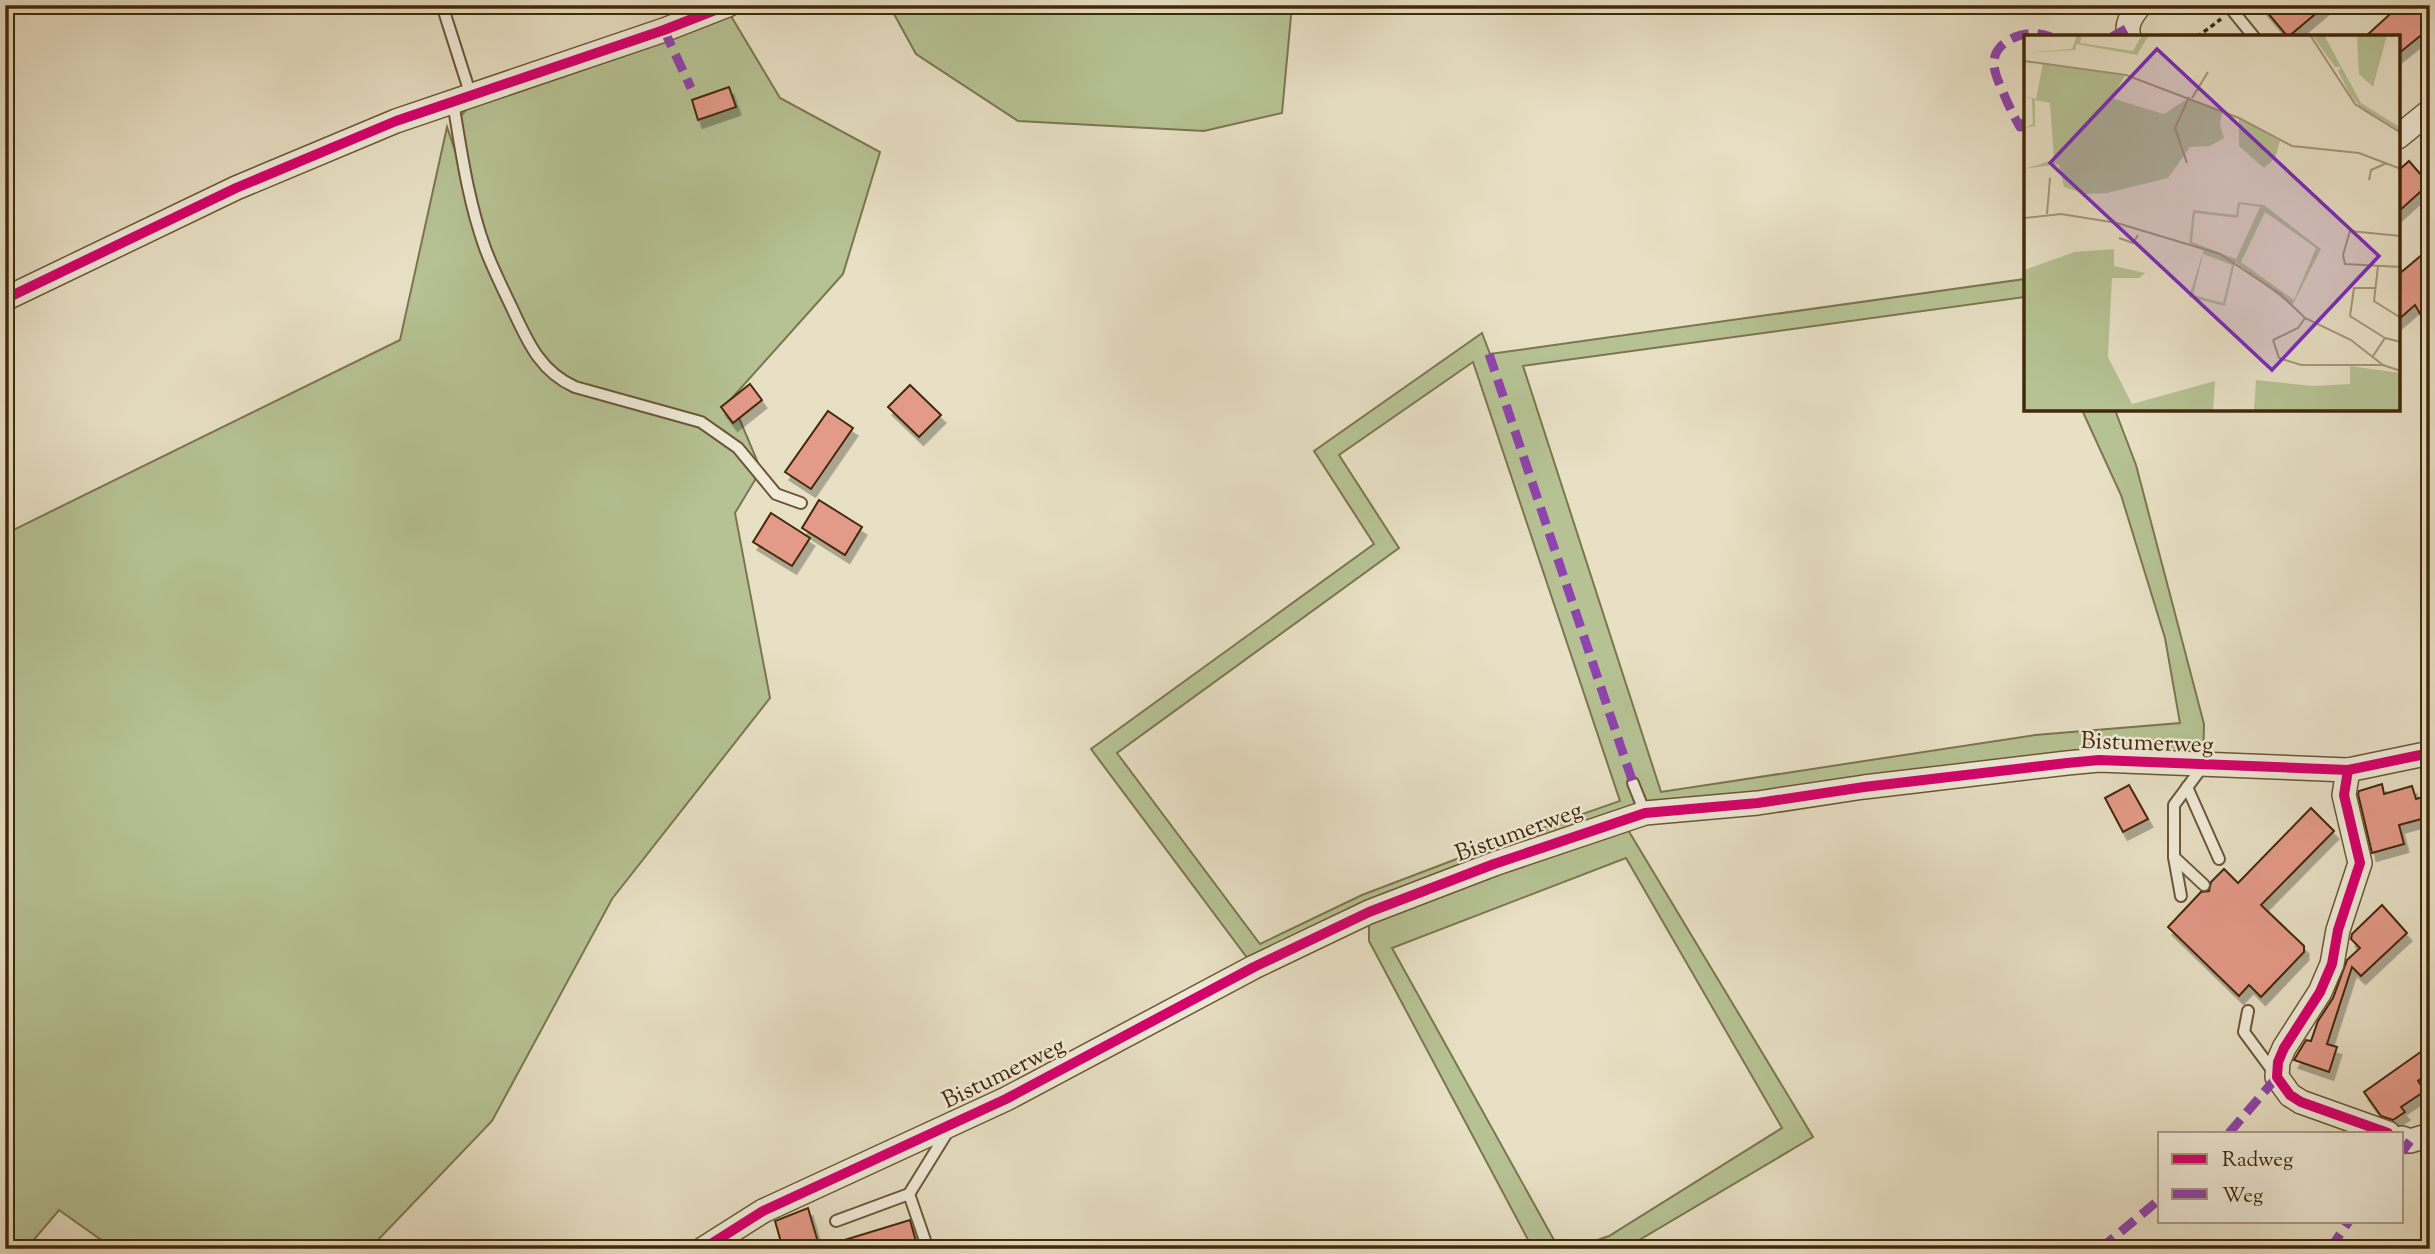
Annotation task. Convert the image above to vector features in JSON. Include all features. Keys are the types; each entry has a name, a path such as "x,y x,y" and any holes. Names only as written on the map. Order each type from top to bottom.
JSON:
{"street":[{"path":"5,299 236,188 396,121 664,30 728,5"},
{"path":"2128,35 2126,29 2131,16 2140,5"},
{"path":"2400,135 2430,111"},
{"name":"Bistumerweg","path":"703,1249 764,1211 1006,1099 1254,967 1369,912 1494,864 1645,813 1758,803 1864,787 2099,760 2348,770 2430,753"},
{"path":"2348,770 2344,795 2360,863 2337,930 2332,964 2320,992 2284,1048 2278,1062 2277,1077 2290,1095 2301,1102 2385,1132"},
{"path":"2404,1139 2410,1141 2430,1135"}],"lane":[{"path":"442,5 462,99 464,169 484,246 528,343 542,365 563,382 575,387 701,422 737,448 776,494 801,503"},
{"path":"2230,8 2252,35"},
{"path":"2181,896 2174,857 2174,805 2203,766"},
{"path":"1633,783 1645,813"},
{"path":"2187,787 2219,859"},
{"path":"2174,857 2204,885"},
{"path":"2248,1011 2244,1032 2277,1077"},
{"path":"836,1221 909,1194 953,1123"},
{"path":"909,1194 928,1249"}],"path":[{"path":"2199,35 2230,8"}],"green space":[{"path":"889,5 1292,5 1282,113 1204,131 1018,121 916,54"},
{"path":"728,11 780,98 880,152 843,274 731,399 761,470 735,513 770,698 612,899 492,1121 378,1240 359,1249 114,1249 59,1210 26,1249 5,1249 5,534 400,340 447,127 465,180 459,118 475,99"},
{"path":"2024,279 2024,297 1523,366 1661,792 2035,735 2180,723 2165,638 2121,495 2082,411 2115,411 2136,465 2204,724 2203,766 2099,760 1622,820 1813,1137 1624,1249 1572,1249 1609,1236 1782,1128 1626,858 1392,948 1559,1249 1533,1249 1369,941 1369,913 1254,967 1091,749 1374,544 1314,451 1482,333 1490,354","holes":["1473,362 1620,801 1362,895 1260,944 1117,753 1399,548 1339,455"]}],"building":[{"path":"2261,5 2326,5 2290,35 2286,35"},
{"path":"2400,5 2430,5 2430,28 2400,52 2400,35 2367,35"},
{"path":"729,87 736,107 698,120 692,100"},
{"path":"2409,161 2429,184 2400,210 2400,169"},
{"path":"2430,248 2430,331 2415,305 2400,318 2400,273"},
{"path":"750,384 762,400 733,423 721,407"},
{"path":"910,385 941,415 919,437 888,407"},
{"path":"828,411 853,428 811,489 785,472"},
{"path":"819,500 862,527 845,555 802,528"},
{"path":"771,513 810,538 792,566 753,542"},
{"path":"2382,784 2384,794 2412,786 2416,799 2423,797 2429,817 2399,825 2404,844 2372,853 2358,794 2359,791"},
{"path":"2129,785 2148,819 2123,832 2105,798"},
{"path":"2311,808 2334,831 2261,905 2304,946 2304,952 2261,997 2249,985 2239,996 2168,927 2201,892 2209,891 2211,882 2224,869 2238,883"},
{"path":"2382,905 2407,933 2361,976 2352,967 2327,1044 2337,1047 2329,1072 2294,1060 2306,1040 2311,1041 2318,1021 2333,998 2347,960 2360,948 2351,939 2352,934"},
{"path":"2422,1051 2430,1061 2430,1072 2418,1081 2425,1091 2401,1107 2405,1112 2393,1120 2381,1116 2364,1092"},
{"path":"808,1208 820,1249 783,1249 775,1221"},
{"path":"910,1220 918,1249 828,1249 828,1245"}],"marked path":[{"path":"2116,35 2126,29"},
{"path":"664,30 691,88"},
{"path":"2024,123 2020,127 2011,109 1997,77 1995,57 1997,51 2009,40 2025,34 2040,35"},
{"path":"1489,354 1633,783"},
{"path":"2230,1132 2277,1077"},
{"path":"2404,1149 2410,1141"},
{"path":"2100,1249 2158,1201"},
{"path":"2330,1249 2348,1222"}],"cycle path":[{"path":"5,299 236,188 396,121 664,30 728,5"},
{"path":"703,1249 763,1211 1006,1099 1254,967 1369,912 1494,864 1645,813 1758,803 1864,787 2099,760 2348,770 2430,753"},
{"path":"2348,770 2344,795 2360,863 2338,930 2332,964 2320,992 2284,1048 2278,1062 2277,1077 2290,1095 2301,1102 2385,1132"}]}
